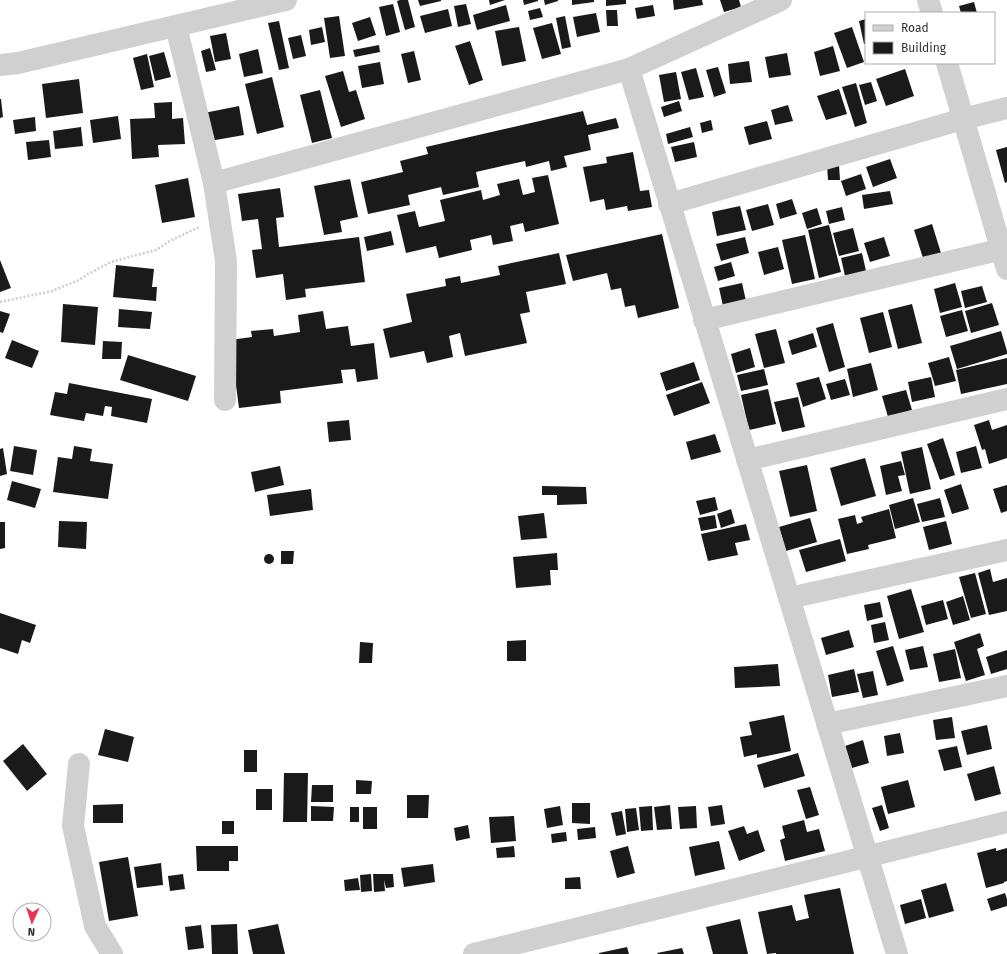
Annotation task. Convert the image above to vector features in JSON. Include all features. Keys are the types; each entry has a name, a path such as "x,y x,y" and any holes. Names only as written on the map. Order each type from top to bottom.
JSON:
{"street":[{"path":"0,65 18,63 286,0"},
{"path":"214,183 629,70 781,0"},
{"path":"928,0 932,12"},
{"path":"176,26 214,183 226,261 226,400"},
{"path":"704,320 1005,255 947,64"},
{"path":"629,70 897,954"},
{"path":"669,204 963,119 1007,108"},
{"path":"747,460 1007,399"},
{"path":"789,598 1007,550"},
{"path":"827,724 1007,686"},
{"path":"79,764 73,826 95,926 112,954"},
{"path":"474,954 1007,822"}],"path":[{"path":"0,302 52,291 79,280 111,262 156,250 168,242 219,217"}],"building":[{"path":"408,0 415,27 405,30 397,1"},
{"path":"418,0 441,0 441,1 420,6"},
{"path":"489,0 505,0 490,5"},
{"path":"523,0 538,0 538,1 524,5"},
{"path":"544,0 558,0 558,1 545,5"},
{"path":"572,0 594,0 594,2 572,5"},
{"path":"606,0 626,0 626,4 606,6"},
{"path":"673,0 702,0 703,5 674,10"},
{"path":"720,0 739,0 741,7 724,12"},
{"path":"974,2 977,12 961,12 959,6"},
{"path":"393,4 400,32 386,36 379,7"},
{"path":"466,4 471,24 458,27 454,6"},
{"path":"506,5 510,21 477,30 473,15"},
{"path":"653,5 655,16 637,19 635,8"},
{"path":"540,8 543,17 530,20 528,11"},
{"path":"448,9 452,26 425,33 420,16"},
{"path":"606,10 617,10 618,26 607,26"},
{"path":"596,13 600,32 577,37 573,17"},
{"path":"339,16 345,56 330,58 324,18"},
{"path":"565,16 571,47 562,49 556,18"},
{"path":"370,17 376,35 358,41 352,23"},
{"path":"865,19 865,44 864,44 859,21"},
{"path":"279,21 289,68 279,70 268,23"},
{"path":"552,23 561,54 542,59 533,28"},
{"path":"322,27 325,42 311,45 309,30"},
{"path":"519,27 526,61 502,66 495,31"},
{"path":"852,27 864,62 847,68 834,33"},
{"path":"226,33 231,59 215,62 210,36"},
{"path":"301,35 306,56 293,59 288,38"},
{"path":"470,41 483,80 469,85 455,46"},
{"path":"379,45 380,52 355,57 353,50"},
{"path":"833,46 840,71 820,76 814,52"},
{"path":"210,48 216,70 206,72 201,51"},
{"path":"258,49 263,73 244,77 239,54"},
{"path":"414,51 421,80 408,83 401,54"},
{"path":"164,52 171,77 155,81 149,56"},
{"path":"787,53 791,75 769,78 765,57"},
{"path":"147,54 154,87 141,90 133,58"},
{"path":"749,61 752,82 730,84 728,64"},
{"path":"380,62 384,84 362,88 358,66"},
{"path":"718,67 726,93 714,97 706,70"},
{"path":"696,68 704,97 689,100 681,72"},
{"path":"905,69 914,96 886,106 876,79"},
{"path":"343,71 349,92 356,90 365,119 341,127 325,76"},
{"path":"676,72 681,99 664,102 659,75"},
{"path":"272,77 284,127 257,134 245,84"},
{"path":"79,79 83,113 46,118 42,84"},
{"path":"871,82 877,101 865,105 859,85"},
{"path":"856,83 867,123 855,127 842,87"},
{"path":"839,89 847,114 826,120 817,96"},
{"path":"320,90 332,138 312,143 300,95"},
{"path":"0,99 3,117 0,118"},
{"path":"679,101 682,111 664,117 661,107"},
{"path":"172,102 172,119 183,118 185,144 158,145 159,157 132,159 130,119 155,118 154,103"},
{"path":"788,105 793,121 775,125 771,110"},
{"path":"239,106 244,135 210,141 204,113"},
{"path":"583,111 587,125 616,118 619,128 588,135 591,150 564,156 567,167 551,171 549,161 526,167 525,161 476,172 479,187 443,195 441,187 408,195 410,205 368,214 361,182 403,172 400,161 428,154 426,147"},
{"path":"118,116 121,139 93,143 90,120"},
{"path":"35,117 36,131 15,134 13,120"},
{"path":"711,120 713,130 702,133 700,123"},
{"path":"767,121 772,139 749,145 744,127"},
{"path":"81,127 83,146 55,149 53,131"},
{"path":"690,127 693,137 668,144 666,134"},
{"path":"49,140 51,157 28,160 26,142"},
{"path":"694,142 697,157 675,162 671,147"},
{"path":"1007,147 1007,182 1005,183 996,150"},
{"path":"633,152 640,191 649,190 652,207 628,211 627,206 606,210 604,199 590,202 583,167 607,163 606,157"},
{"path":"890,159 897,178 873,187 866,167"},
{"path":"839,165 840,180 828,180 827,166"},
{"path":"861,174 866,189 846,196 841,181"},
{"path":"548,175 559,224 525,232 523,223 510,226 513,241 493,245 491,235 470,240 472,250 439,258 436,246 406,253 397,215 415,211 419,227 445,221 440,200 481,190 483,200 500,195 497,184 519,179 523,195 535,192 532,178"},
{"path":"188,178 195,217 162,223 155,185"},
{"path":"350,179 358,217 340,221 342,232 324,235 314,186"},
{"path":"280,188 284,217 276,218 279,247 359,237 365,282 305,289 306,297 286,300 283,274 256,278 252,250 262,249 258,219 242,221 238,194"},
{"path":"890,191 893,204 864,209 862,195"},
{"path":"792,199 797,214 780,219 776,204"},
{"path":"768,204 774,225 752,231 746,210"},
{"path":"740,206 746,230 717,236 712,212"},
{"path":"842,207 845,220 829,224 826,211"},
{"path":"817,208 822,224 807,229 802,213"},
{"path":"932,224 941,253 923,258 914,230"},
{"path":"829,225 841,272 819,278 808,230"},
{"path":"853,228 859,251 839,256 833,233"},
{"path":"391,231 394,245 367,251 364,237"},
{"path":"662,234 679,308 638,318 635,305 625,307 621,288 611,290 607,273 573,281 566,255"},
{"path":"805,235 815,279 792,284 782,240"},
{"path":"745,237 749,253 721,261 716,244"},
{"path":"884,237 890,256 870,262 864,243"},
{"path":"778,247 784,269 764,275 758,252"},
{"path":"559,253 566,284 526,292 530,312 520,314 527,343 465,356 460,333 449,336 453,357 427,363 424,351 390,358 383,329 412,322 406,294 446,286 445,279 460,276 461,283 500,275 498,266"},
{"path":"862,253 866,271 845,276 841,258"},
{"path":"0,260 11,288 0,292"},
{"path":"731,262 735,276 718,281 714,267"},
{"path":"116,265 154,269 152,287 157,287 156,301 113,297"},
{"path":"742,283 746,301 723,306 719,288"},
{"path":"955,283 962,307 940,313 934,289"},
{"path":"982,286 987,302 965,308 961,291"},
{"path":"992,303 999,325 971,333 965,311"},
{"path":"63,304 98,307 95,345 61,342"},
{"path":"912,304 922,343 898,349 888,310"},
{"path":"119,309 152,312 150,329 118,327"},
{"path":"962,310 968,331 946,337 940,316"},
{"path":"0,311 10,314 3,333 0,332"},
{"path":"323,311 326,329 348,326 351,346 374,343 378,379 357,382 355,369 341,370 343,383 280,391 281,403 239,408 230,340 252,337 251,331 273,329 274,336 300,332 298,315"},
{"path":"883,312 892,347 869,353 860,318"},
{"path":"833,323 845,367 829,372 816,328"},
{"path":"776,329 785,363 764,368 755,334"},
{"path":"1001,331 1007,354 957,369 950,346"},
{"path":"813,333 817,347 792,355 788,341"},
{"path":"12,340 39,351 32,368 5,358"},
{"path":"103,341 122,342 121,359 102,359"},
{"path":"750,348 755,367 736,373 731,354"},
{"path":"128,355 196,376 188,401 120,380"},
{"path":"949,357 956,381 935,386 928,363"},
{"path":"1007,358 1007,384 961,394 956,370"},
{"path":"694,362 700,380 666,391 660,373"},
{"path":"871,363 878,390 853,397 847,369"},
{"path":"764,369 768,385 741,391 737,375"},
{"path":"819,377 826,399 803,407 796,383"},
{"path":"931,377 935,397 912,402 908,382"},
{"path":"845,379 850,395 831,400 826,384"},
{"path":"702,382 710,403 674,416 666,395"},
{"path":"69,383 152,399 147,423 111,416 112,407 105,406 103,416 86,413 84,421 50,415 55,392 67,394"},
{"path":"768,389 776,424 749,430 741,395"},
{"path":"906,390 912,410 888,417 882,396"},
{"path":"798,397 805,427 782,432 774,402"},
{"path":"349,420 351,440 329,442 327,422"},
{"path":"989,420 992,430 1007,425 1007,458 989,464 985,449 982,450 974,425"},
{"path":"715,434 721,452 691,460 686,442"},
{"path":"943,438 955,475 940,480 927,444"},
{"path":"14,446 37,450 33,475 10,471"},
{"path":"74,446 92,449 90,461 113,464 108,499 53,492 58,457 72,459"},
{"path":"976,446 982,468 961,473 956,452"},
{"path":"922,447 931,489 910,494 901,452"},
{"path":"3,448 7,474 0,476 0,449"},
{"path":"865,458 876,496 841,506 830,468"},
{"path":"901,461 905,475 898,476 902,491 886,495 880,466"},
{"path":"807,465 817,511 790,517 779,471"},
{"path":"280,466 284,485 255,492 251,472"},
{"path":"12,481 41,489 35,508 7,500"},
{"path":"961,484 969,509 952,514 944,490"},
{"path":"1007,485 1007,511 1001,513 993,489"},
{"path":"542,486 586,487 587,504 557,505 557,495 542,495"},
{"path":"311,489 313,510 270,516 267,495"},
{"path":"715,497 718,510 700,515 696,501"},
{"path":"913,498 920,522 895,529 889,505"},
{"path":"940,498 945,517 922,522 917,504"},
{"path":"731,509 735,523 721,528 717,514"},
{"path":"889,509 896,538 868,545 869,549 847,554 838,519 855,515 857,524 863,522 861,517"},
{"path":"544,513 547,538 521,540 518,516"},
{"path":"715,515 717,528 701,531 698,518"},
{"path":"810,518 817,542 786,551 779,527"},
{"path":"59,521 87,522 86,549 58,547"},
{"path":"946,521 952,544 929,550 923,527"},
{"path":"0,522 5,522 5,548 0,549"},
{"path":"746,524 750,540 735,543 738,555 708,561 701,534"},
{"path":"840,539 846,561 806,572 799,550"},
{"path":"281,551 294,551 293,564 281,564"},
{"path":"557,553 558,570 550,570 551,585 516,588 513,557"},
{"path":"267,554 271,554 273,555 273,563 267,564 264,561 264,557"},
{"path":"990,569 993,582 1007,578 1007,611 989,615 978,573"},
{"path":"975,573 986,614 971,618 959,577"},
{"path":"911,589 924,632 899,639 887,596"},
{"path":"963,596 970,620 953,625 946,602"},
{"path":"943,600 948,619 926,625 921,606"},
{"path":"880,602 883,617 867,621 864,605"},
{"path":"0,613 36,625 30,643 22,640 18,654 0,648"},
{"path":"885,622 889,640 874,643 871,625"},
{"path":"849,630 854,647 826,655 821,638"},
{"path":"980,633 984,646 977,649 985,675 966,681 954,642"},
{"path":"526,640 526,661 507,661 507,641"},
{"path":"360,642 373,643 372,663 359,663"},
{"path":"893,646 904,681 887,686 876,651"},
{"path":"923,646 928,667 910,670 905,650"},
{"path":"955,649 961,678 939,682 933,654"},
{"path":"1007,650 1007,669 991,674 986,657"},
{"path":"778,664 780,686 735,688 734,667"},
{"path":"854,669 859,692 832,697 828,675"},
{"path":"873,671 878,695 863,698 857,674"},
{"path":"784,715 791,751 757,758 757,754 744,757 740,737 752,735 749,722"},
{"path":"952,717 955,738 936,740 933,720"},
{"path":"987,725 992,749 967,755 961,731"},
{"path":"105,729 134,737 128,762 98,755"},
{"path":"900,733 904,753 887,756 884,736"},
{"path":"863,740 869,763 852,768 845,746"},
{"path":"23,744 47,774 27,791 3,761"},
{"path":"957,746 962,767 944,771 938,750"},
{"path":"244,750 257,750 257,772 244,772"},
{"path":"798,753 805,776 764,788 757,765"},
{"path":"994,766 1001,794 975,801 967,774"},
{"path":"284,773 308,773 307,822 283,822"},
{"path":"356,780 372,781 371,794 356,794"},
{"path":"908,780 915,807 888,814 881,787"},
{"path":"312,785 333,785 333,802 311,802"},
{"path":"810,787 819,815 806,819 797,790"},
{"path":"256,789 272,789 272,810 256,810"},
{"path":"407,795 429,795 428,818 407,818"},
{"path":"572,803 590,803 590,824 572,823"},
{"path":"123,804 123,823 93,823 93,805"},
{"path":"670,805 672,829 657,830 654,807"},
{"path":"722,805 725,824 711,826 708,807"},
{"path":"882,805 889,828 880,831 872,808"},
{"path":"311,806 334,807 333,821 311,821"},
{"path":"560,806 563,825 547,828 544,809"},
{"path":"652,806 653,830 641,831 639,807"},
{"path":"696,806 697,828 680,829 678,807"},
{"path":"350,807 359,807 359,822 350,822"},
{"path":"363,807 377,807 377,829 363,829"},
{"path":"636,808 639,830 627,832 625,809"},
{"path":"622,811 626,834 616,836 611,813"},
{"path":"514,816 516,841 491,843 489,817"},
{"path":"804,820 807,832 819,829 825,851 785,861 780,840 785,838 782,826"},
{"path":"222,821 234,821 234,834 222,834"},
{"path":"468,825 470,838 456,841 454,828"},
{"path":"744,826 747,834 758,830 765,851 739,861 728,831"},
{"path":"595,827 596,838 578,840 577,829"},
{"path":"566,832 567,841 552,843 551,834"},
{"path":"719,841 725,869 695,876 689,847"},
{"path":"196,846 238,846 238,861 229,861 229,871 197,871"},
{"path":"514,846 515,857 497,858 496,848"},
{"path":"628,846 635,873 617,878 610,851"},
{"path":"996,848 996,851 1007,848 1007,881 986,888 977,853"},
{"path":"128,857 138,916 109,921 99,862"},
{"path":"161,863 163,885 137,888 134,867"},
{"path":"433,864 435,882 404,887 401,868"},
{"path":"183,874 185,889 170,891 168,876"},
{"path":"371,874 372,891 361,892 360,875"},
{"path":"373,874 393,874 394,887 386,888 384,880 385,891 374,892"},
{"path":"580,877 581,889 565,889 565,878"},
{"path":"358,878 360,890 345,891 344,880"},
{"path":"946,883 954,911 929,918 921,890"},
{"path":"840,888 854,954 767,954 758,912 792,905 796,921 809,918 804,895"},
{"path":"1005,893 1007,906 991,911 987,899"},
{"path":"921,899 926,918 905,924 900,905"},
{"path":"740,919 748,954 713,954 706,927"},
{"path":"237,924 238,954 212,954 211,925"},
{"path":"278,924 285,954 253,954 248,930"},
{"path":"201,925 204,948 188,950 185,927"},
{"path":"627,947 629,954 599,954 599,953"},
{"path":"682,948 684,954 657,953"}]}
